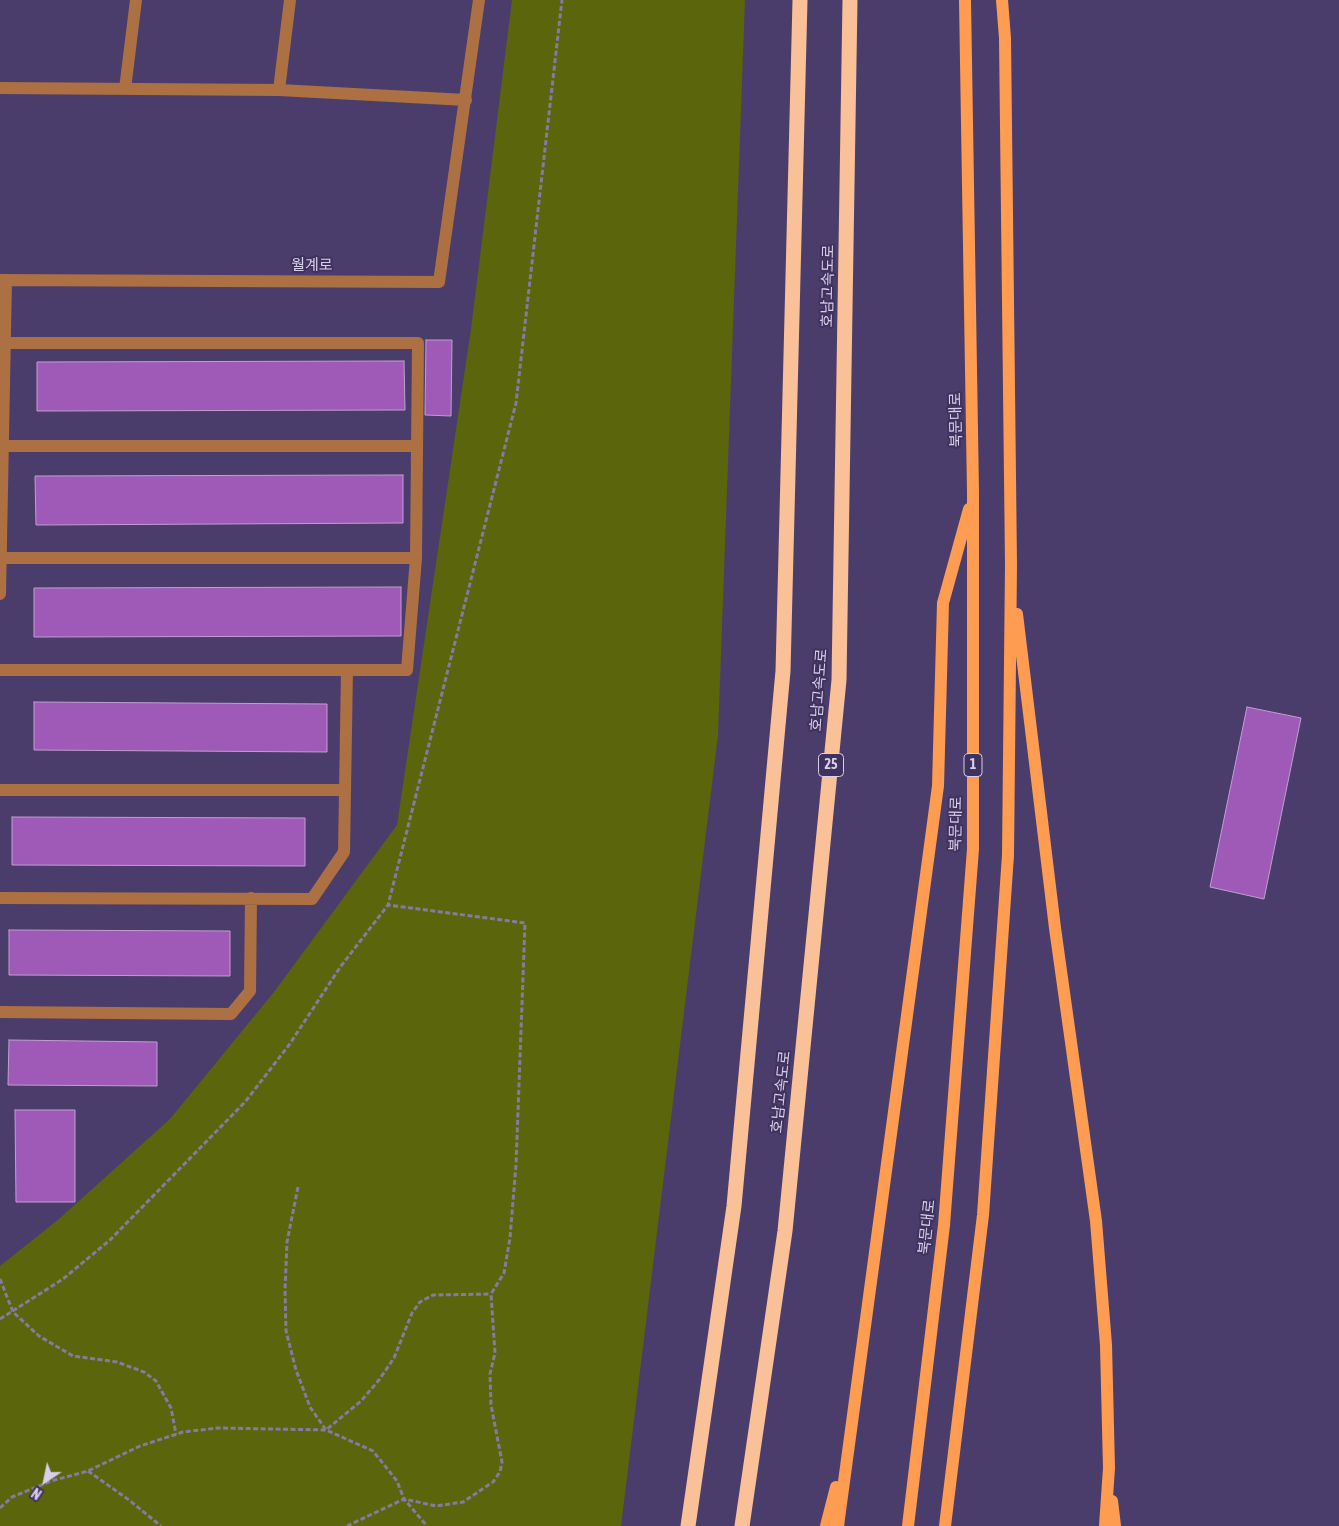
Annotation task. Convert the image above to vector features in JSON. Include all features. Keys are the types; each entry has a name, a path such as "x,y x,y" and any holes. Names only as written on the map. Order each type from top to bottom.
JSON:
{"highway":[{"path":"688,1526 734,1206 783,671 800,0"},
{"name":"호남고속도로","path":"742,1526 785,1230 839,680 850,0"}],"main road":[{"name":"북문대로","path":"908,1526 944,1225 973,848 974,492 965,0"},
{"path":"945,1526 984,1196 1008,855 1011,565 1005,38 1002,0"},
{"path":"838,1526 938,786 943,603 974,492"},
{"path":"1011,565 1054,928 1096,1221 1106,1345 1109,1468 1115,1526"},
{"path":"826,1526 850,1429"},
{"path":"1105,1526 1109,1468"}],"street":[{"path":"125,89 136,0"},
{"path":"279,90 290,0"},
{"name":"월계로","path":"3,280 440,282 480,0"},
{"path":"0,88 279,90 466,100"},
{"path":"0,594 4,343 3,280"},
{"path":"0,670 407,670 416,558 418,343 4,343"},
{"path":"3,446 417,446"},
{"path":"1,558 416,558"},
{"path":"0,898 312,899 344,852 346,670"},
{"path":"0,790 345,790"},
{"path":"0,1012 231,1014 250,991 251,898"}],"path":[{"path":"0,1319 63,1279 110,1240 245,1102 289,1045 341,966 388,905 516,403 562,0"},
{"path":"347,1526 404,1499 436,1506 463,1502 481,1492 500,1472 500,1448 491,1399 490,1374 495,1353 491,1294 504,1273 510,1238 516,1165 525,924 388,905"},
{"path":"298,1186 287,1242 286,1331 296,1370 310,1407 326,1430"},
{"path":"0,1279 13,1312 39,1336 73,1356 117,1362 144,1372 156,1381 171,1408 176,1434"},
{"path":"326,1430 360,1401 380,1380 394,1358 412,1313 420,1302 433,1295 491,1294"},
{"path":"0,1508 12,1497 51,1481 88,1471 140,1446 176,1434 218,1428 326,1430 373,1451 397,1481 404,1499 427,1526"},
{"path":"88,1471 129,1500 161,1526"}],"green space":[{"path":"512,0 745,0 718,735 621,1526 0,1526 0,1266 59,1219 170,1119 274,992 397,825 471,329"}],"building":[{"path":"426,340 452,340 451,416 425,415"},
{"path":"404,361 405,410 37,411 37,362"},
{"path":"403,475 403,523 36,525 35,476"},
{"path":"401,587 401,636 34,637 34,588"},
{"path":"34,702 327,704 327,752 34,750"},
{"path":"1247,707 1301,718 1264,899 1210,887"},
{"path":"12,817 305,818 305,866 12,865"},
{"path":"9,930 230,931 230,976 9,975"},
{"path":"9,1040 157,1042 157,1086 8,1085"},
{"path":"15,1110 75,1110 75,1202 16,1202"}]}
